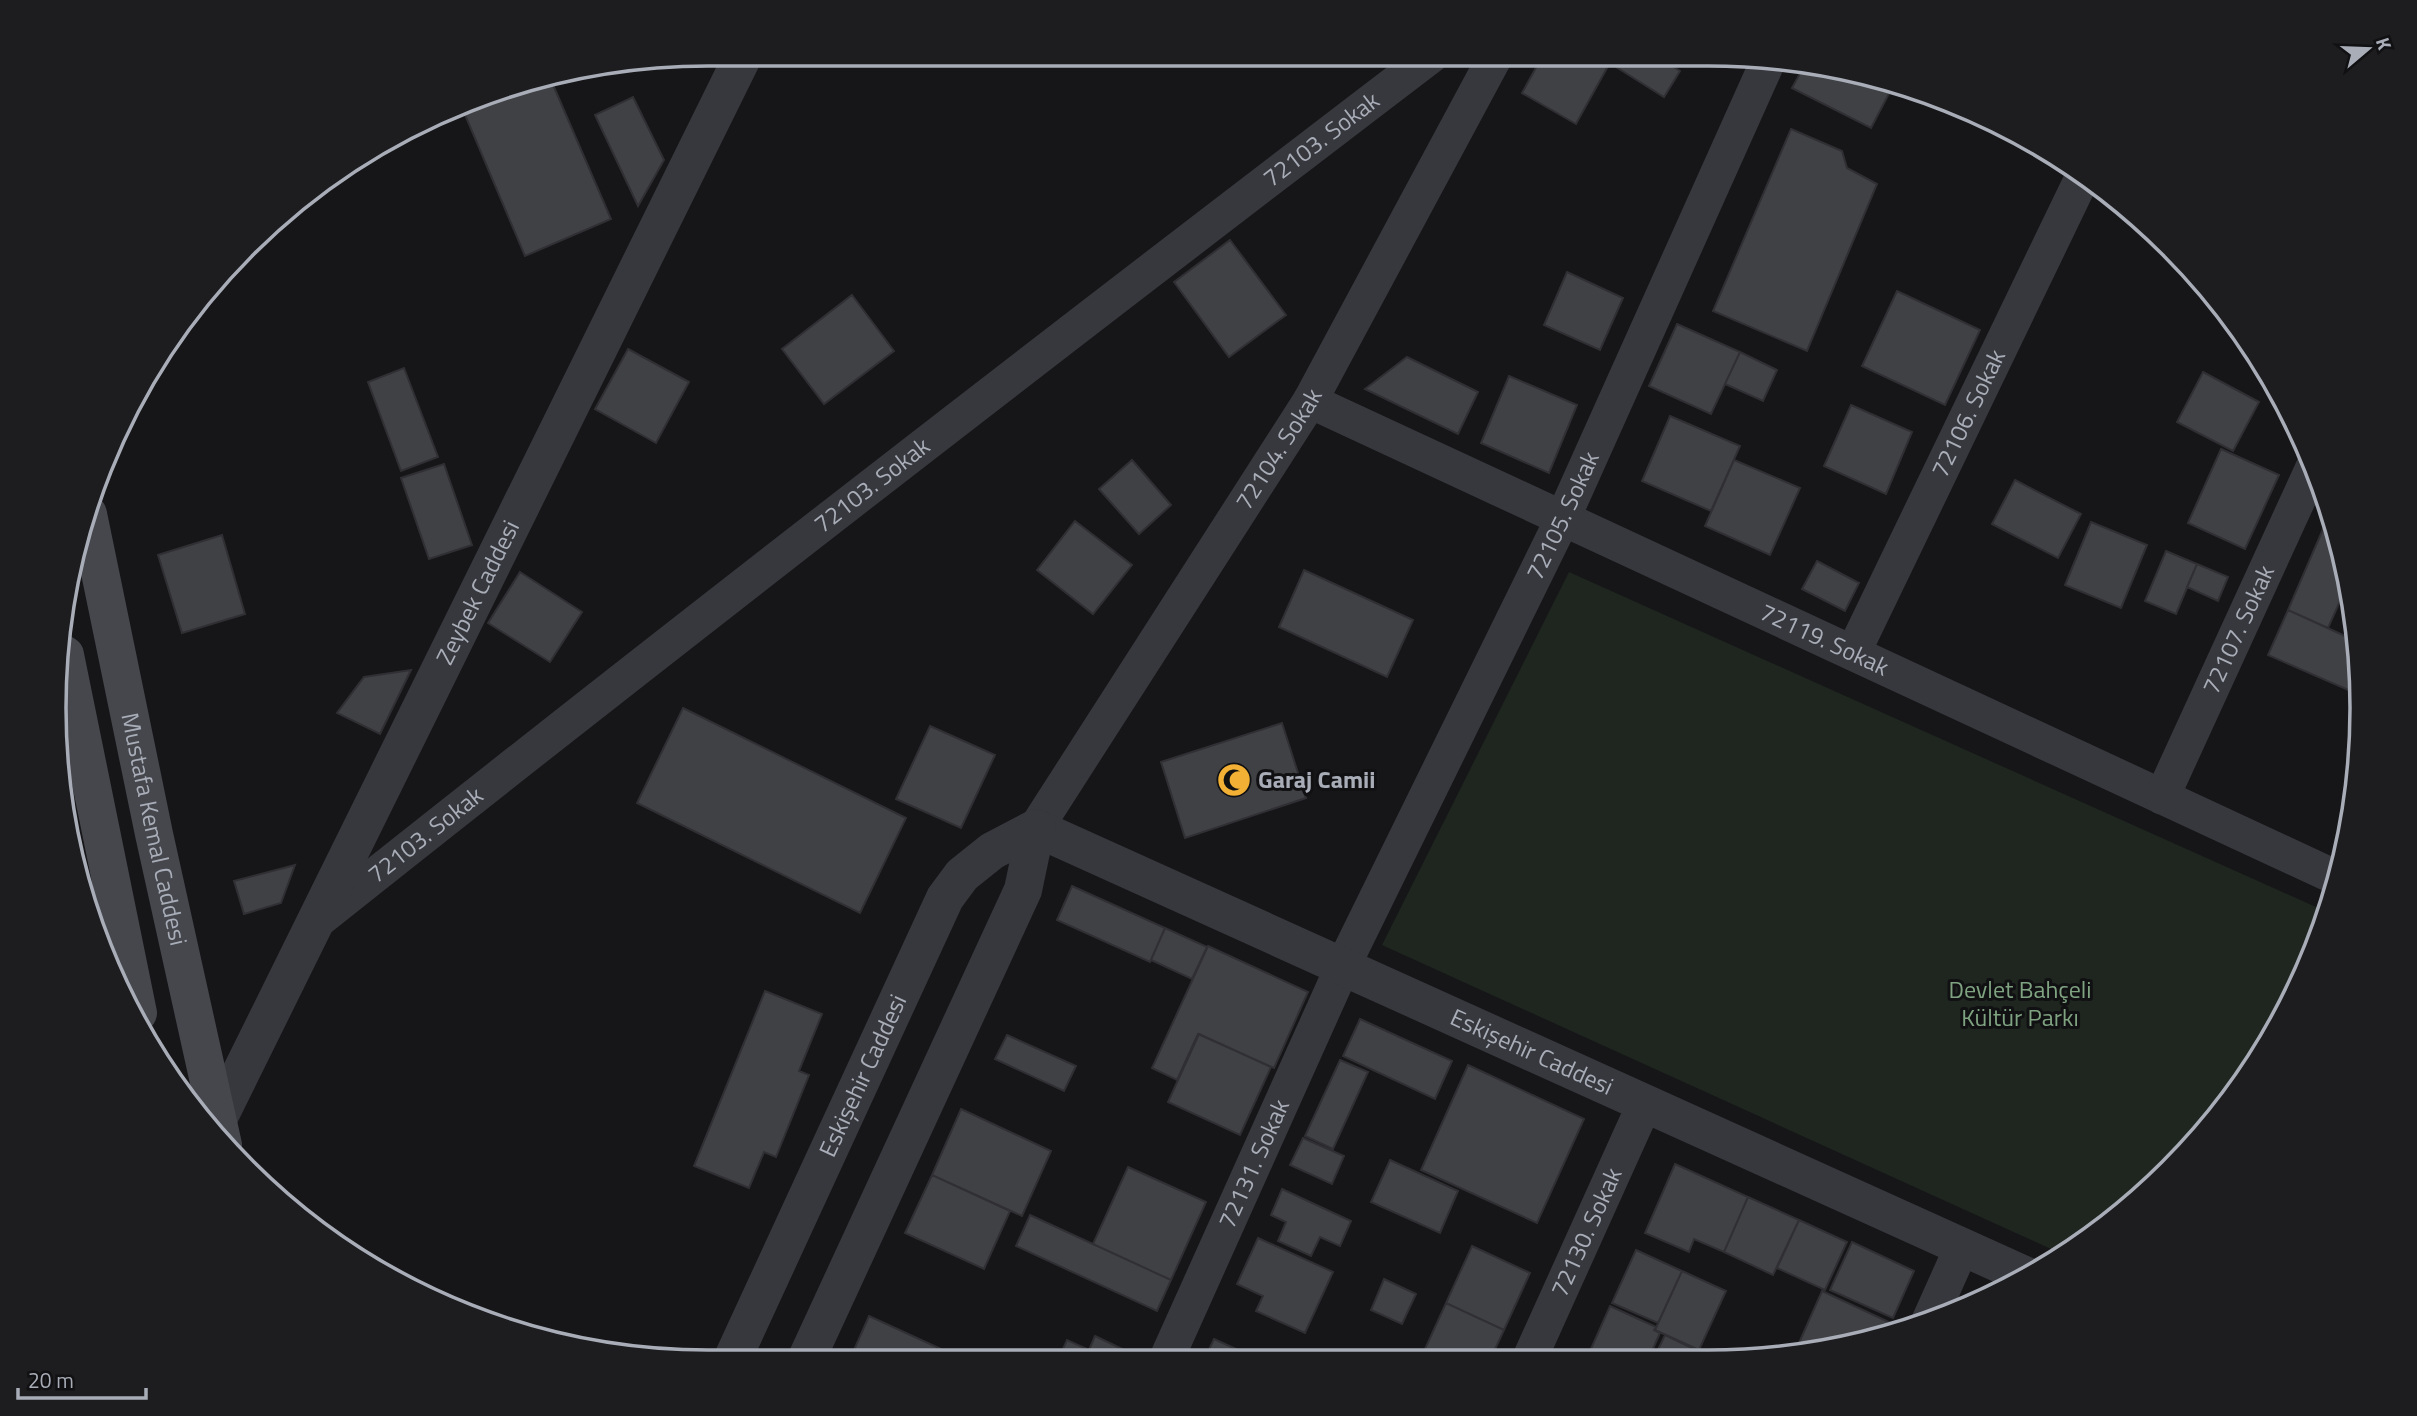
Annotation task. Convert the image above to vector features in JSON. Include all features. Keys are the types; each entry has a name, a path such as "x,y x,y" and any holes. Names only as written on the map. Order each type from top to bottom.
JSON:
{"main road":[{"name":"Mustafa Kemal Caddesi","path":"92,531 214,1116"},
{"name":"Mustafa Kemal Caddesi","path":"67,683 73,762 132,990"}],"street":[{"name":"Zeybek Caddesi","path":"221,1125 316,922 738,66"},
{"name":"72103. Sokak","path":"316,922 578,713 1418,66"},
{"name":"72104. Sokak","path":"1036,828 1310,401 1490,66"},
{"name":"72105. Sokak","path":"1343,966 1563,519 1764,69"},
{"name":"72106. Sokak","path":"1853,653 2079,185"},
{"name":"72119. Sokak","path":"1310,401 2329,874"},
{"name":"72107. Sokak","path":"2162,797 2308,479"},
{"name":"Eskişehir Caddesi","path":"737,1350 945,898 962,875 992,851 1036,828 2016,1271"},
{"path":"811,1350 1023,890 1036,828"},
{"name":"72131. Sokak","path":"1170,1350 1343,966"},
{"name":"72130. Sokak","path":"1534,1350 1645,1103"},
{"path":"1934,1308 1962,1247"}],"green space":[{"name":"Devlet Bahçeli Kültür Parkı","path":"1569,572 2318,908 2302,953 2265,1029 2218,1099 2163,1162 2100,1217 2052,1249 1382,945"}],"building":[{"path":"1537,66 1608,66 1576,124 1522,93"},
{"path":"1672,66 1680,71 1664,97 1616,67"},
{"path":"1800,73 1889,93 1871,128 1792,88"},
{"path":"553,86 611,219 525,256 465,114"},
{"path":"633,97 664,160 638,206 595,115"},
{"path":"1791,129 1842,151 1847,168 1877,184 1807,351 1713,311"},
{"path":"1230,240 1286,315 1229,357 1174,282"},
{"path":"1567,272 1623,298 1600,350 1544,325"},
{"path":"1897,291 1980,330 1945,405 1862,366"},
{"path":"852,295 894,351 824,404 782,349"},
{"path":"1677,324 1740,352 1711,414 1649,386"},
{"path":"628,349 689,382 656,443 595,409"},
{"path":"1740,352 1777,370 1763,401 1725,384"},
{"path":"1407,357 1478,392 1458,434 1365,389"},
{"path":"404,368 438,457 401,471 368,382"},
{"path":"2203,372 2259,402 2233,451 2177,422"},
{"path":"1509,376 1577,405 1549,473 1481,443"},
{"path":"1851,405 1912,432 1886,494 1824,466"},
{"path":"1670,416 1740,446 1711,511 1642,481"},
{"path":"2221,449 2279,475 2245,549 2188,523"},
{"path":"1132,460 1171,505 1139,534 1099,489"},
{"path":"1734,460 1800,488 1770,555 1705,526"},
{"path":"444,464 472,545 429,559 401,478"},
{"path":"2015,480 2081,514 2058,558 1992,524"},
{"path":"1075,521 1132,565 1093,614 1037,570"},
{"path":"2091,522 2147,545 2121,608 2065,585"},
{"path":"2323,529 2329,542 2341,599 2328,628 2288,610"},
{"path":"222,535 245,614 182,633 158,555"},
{"path":"2166,551 2197,564 2176,614 2145,601"},
{"path":"1817,561 1859,583 1845,611 1802,589"},
{"path":"2197,564 2228,577 2218,601 2187,587"},
{"path":"1304,570 1413,620 1387,677 1279,627"},
{"path":"520,572 582,612 550,662 488,623"},
{"path":"2288,610 2346,637 2350,691 2268,655"},
{"path":"411,670 380,734 337,713 364,677"},
{"path":"683,708 906,818 860,913 637,803"},
{"name":"Garaj Camii","path":"1282,723 1306,798 1185,838 1161,762"},
{"path":"930,726 995,755 961,828 896,799"},
{"path":"295,865 281,903 244,914 234,881"},
{"path":"1072,886 1165,928 1150,962 1057,920"},
{"path":"1165,928 1207,947 1192,979 1151,960"},
{"path":"1208,946 1308,992 1274,1068 1198,1034 1177,1080 1152,1068"},
{"path":"765,991 822,1014 799,1071 809,1075 776,1157 764,1152 749,1188 694,1166"},
{"path":"1360,1019 1452,1061 1435,1099 1343,1056"},
{"path":"1199,1034 1271,1067 1240,1135 1168,1102"},
{"path":"1007,1035 1076,1066 1064,1091 995,1059"},
{"path":"1340,1060 1368,1072 1333,1149 1305,1136"},
{"path":"1468,1065 1584,1119 1537,1223 1421,1170"},
{"path":"961,1109 1051,1151 1022,1216 932,1175"},
{"path":"1303,1138 1344,1156 1332,1184 1290,1165"},
{"path":"1390,1160 1458,1191 1440,1233 1371,1202"},
{"path":"1675,1164 1748,1197 1724,1252 1694,1239 1689,1252 1645,1233"},
{"path":"1128,1167 1206,1202 1171,1280 1093,1244"},
{"path":"932,1175 1010,1211 984,1269 905,1233"},
{"path":"1282,1189 1351,1221 1340,1246 1320,1237 1311,1256 1278,1241 1286,1222 1271,1215"},
{"path":"1748,1197 1799,1220 1773,1275 1724,1252"},
{"path":"1030,1215 1171,1280 1157,1311 1016,1246"},
{"path":"1799,1220 1847,1242 1825,1290 1777,1268"},
{"path":"1258,1238 1333,1272 1305,1333 1256,1311 1263,1296 1237,1284"},
{"path":"1852,1242 1914,1271 1893,1318 1830,1290"},
{"path":"1472,1246 1530,1273 1504,1330 1446,1303"},
{"path":"1636,1250 1682,1271 1658,1323 1612,1303"},
{"path":"1682,1271 1726,1291 1699,1350 1655,1330"},
{"path":"1384,1279 1416,1294 1402,1324 1371,1310"},
{"path":"1822,1291 1891,1323 1834,1337 1799,1343"},
{"path":"1446,1303 1504,1330 1495,1350 1425,1350"},
{"path":"1610,1306 1656,1327 1654,1330 1660,1333 1652,1350 1590,1350"},
{"path":"869,1316 941,1349 941,1350 854,1350"},
{"path":"1665,1335 1692,1348 1691,1350 1658,1350"},
{"path":"1095,1336 1124,1350 1089,1350"},
{"path":"1214,1339 1238,1350 1209,1350"},
{"path":"1067,1340 1089,1350 1062,1350"}],"place":[{"name":"Garaj Camii","path":"1234,780"}]}
